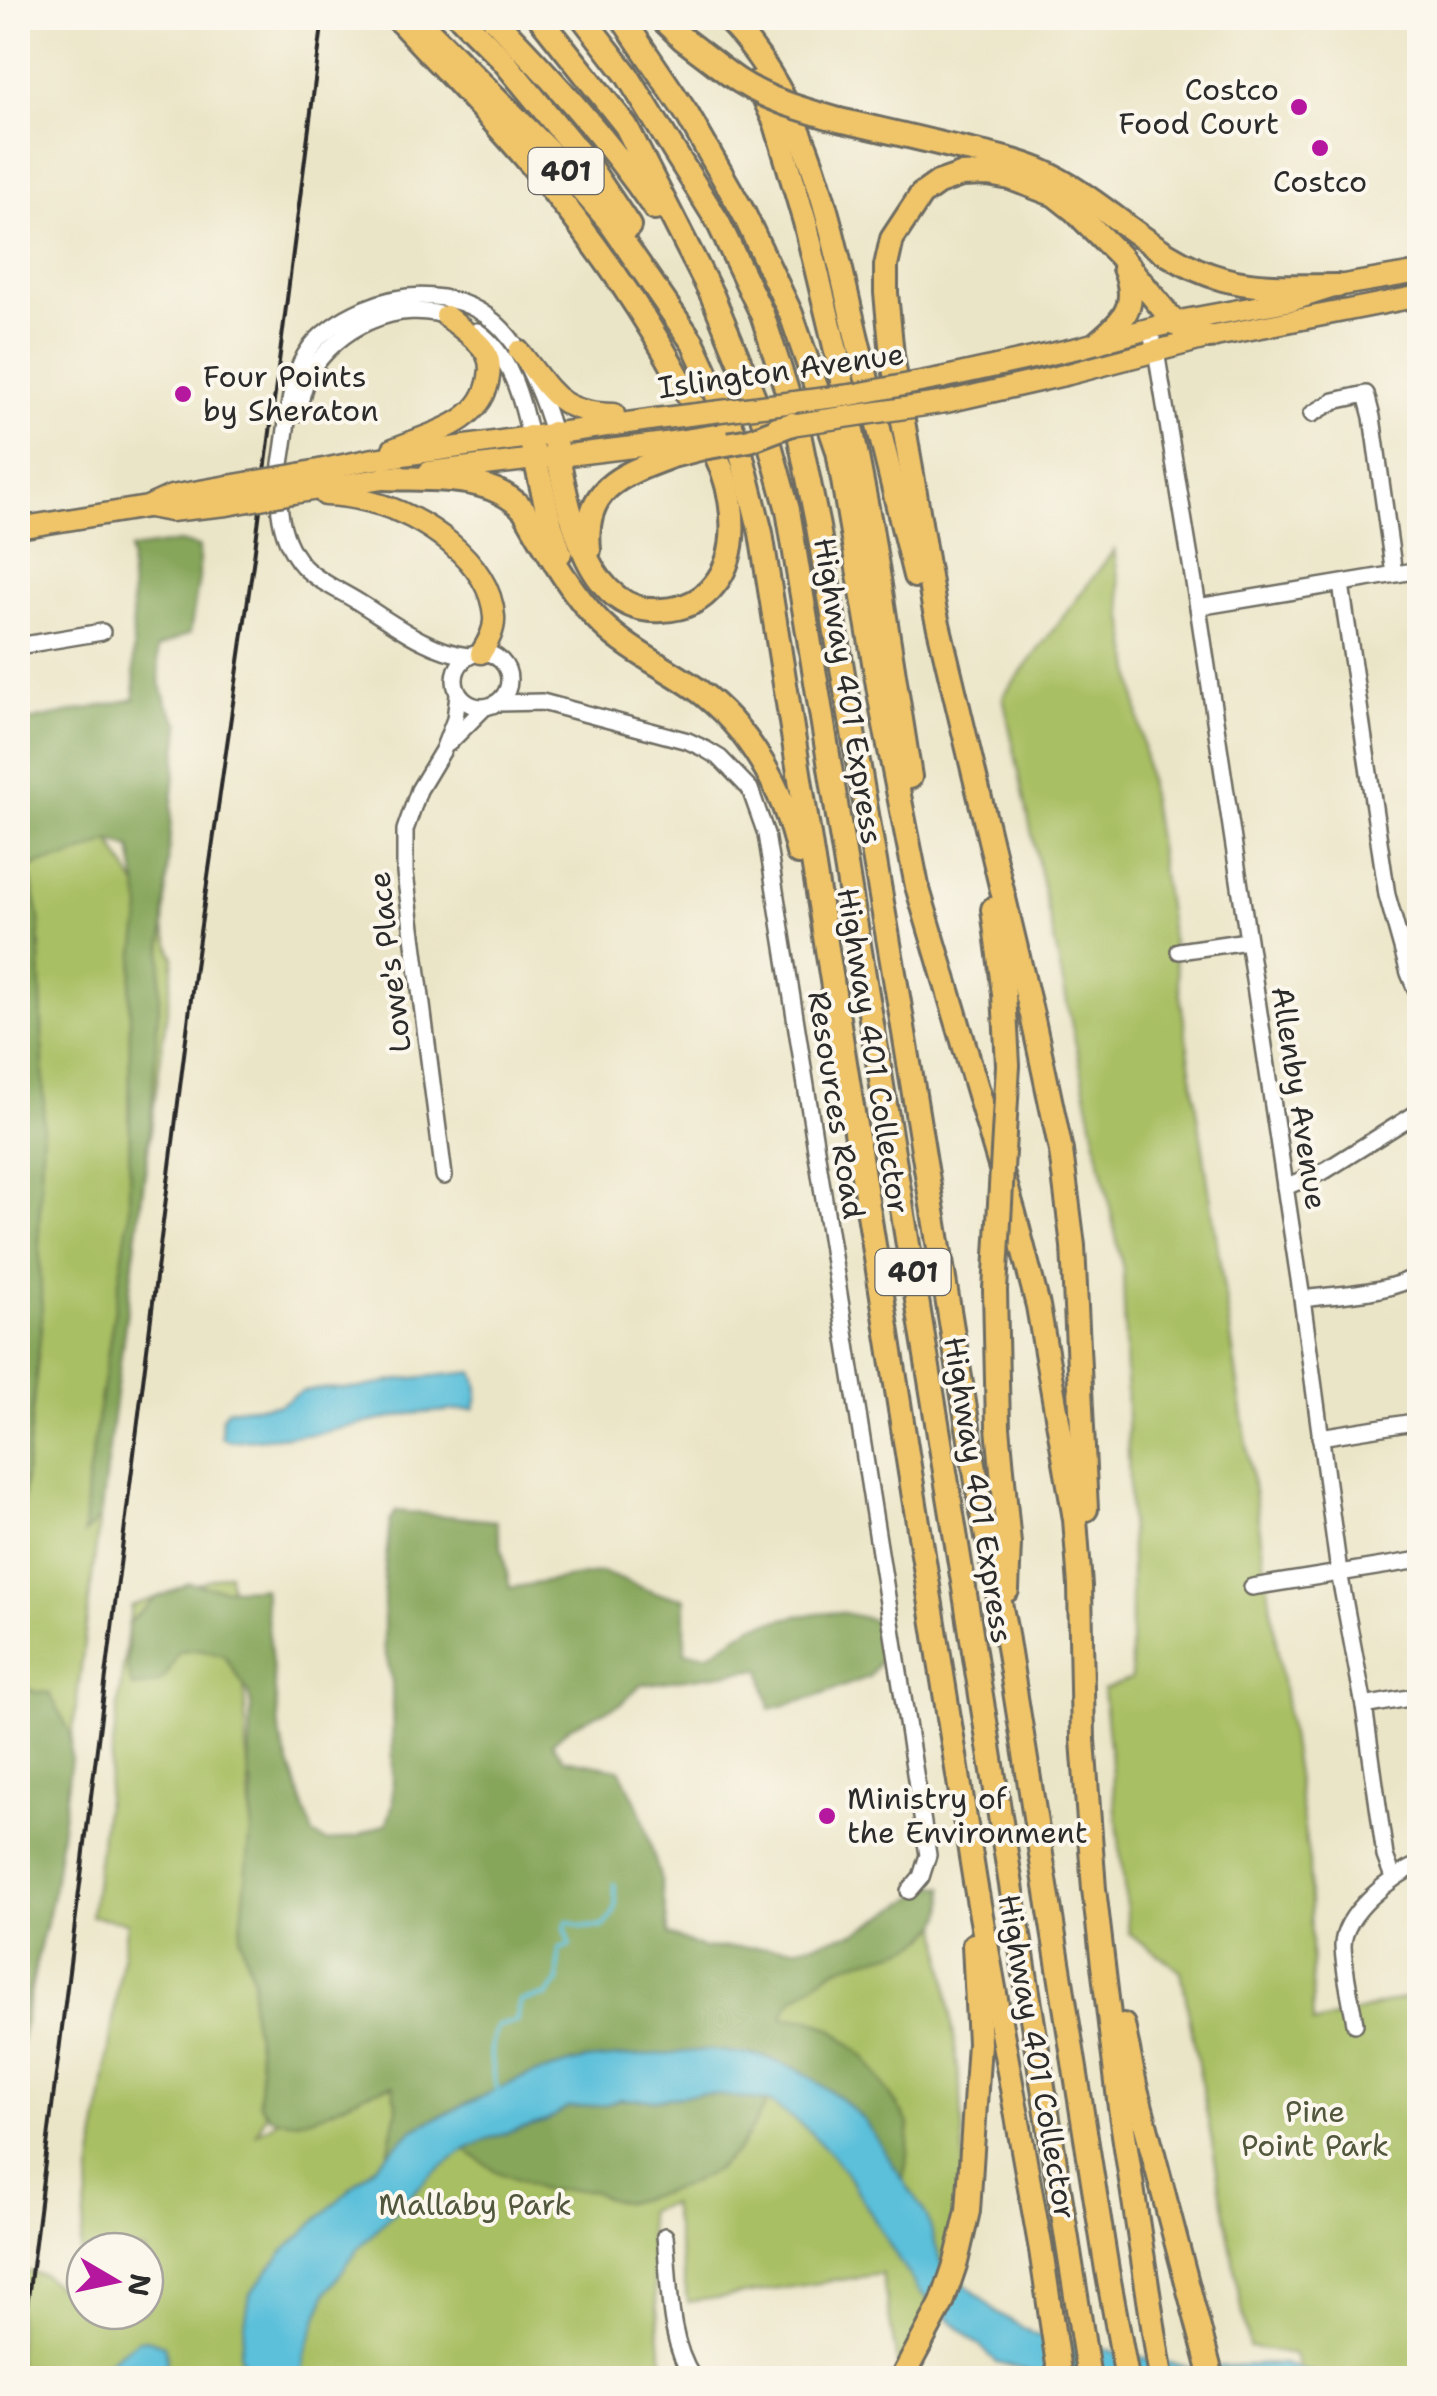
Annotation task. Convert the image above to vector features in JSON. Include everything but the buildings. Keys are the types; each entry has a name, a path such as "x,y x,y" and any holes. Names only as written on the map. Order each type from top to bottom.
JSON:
{"highway":[{"path":"397,18 529,162 590,239 668,359 722,469 730,495 732,547 714,586 690,605 664,610 645,610 614,594 587,560 544,446"},
{"name":"Highway 401 Collector","path":"416,18 546,148 609,221 694,343 738,441 762,533 975,1882 1060,2378"},
{"path":"460,18 502,59 585,160 644,248 694,343"},
{"path":"493,18 563,90 632,174 712,295"},
{"name":"Highway 401 Express","path":"540,18 626,126 712,295 764,419 788,510 1089,2378"},
{"name":"Highway 401 Express","path":"582,18 627,76 718,222 762,314 796,419 818,527 980,1501 1005,1628 1127,2378"},
{"path":"622,18 687,114 743,212 790,314 838,451 916,886 1038,1306 1075,1519 1083,1740 1094,1890 1120,2108 1161,2378"},
{"path":"662,18 750,90 838,120 1037,170 1074,189 1187,266 1246,284 1337,286"},
{"path":"713,18 742,55 776,124 838,355 871,528 918,832 950,1002"},
{"path":"726,18 763,65 814,165 924,610 992,906 1004,994 1008,1065 995,1290 998,1427 1009,1544 1005,1628"},
{"path":"950,729 938,627 892,355 886,292 892,239 921,195 961,176 988,174 1055,195 1119,255 1174,322 1187,332 1210,337"},
{"path":"1098,342 1126,316 1130,305 1131,291 1119,255"},
{"path":"599,577 589,548 592,508 623,474 669,449 750,440 792,424"},
{"path":"544,446 551,526 578,598"},
{"path":"385,478 470,482 505,494 524,510 578,598 604,626 698,690 726,714 749,742 781,798 792,828 834,1002"},
{"path":"938,627 1061,1151 1073,1246 1084,1433 1086,1532 1078,1562"},
{"path":"906,2370 942,2302 968,2210 979,2043 975,1882"},
{"path":"1094,1890 1135,2085 1212,2378"}],"main road":[{"name":"Islington Avenue","path":"289,477 385,478 656,419 851,395 941,378 1174,322 1293,300 1337,286 1420,272"},
{"name":"Islington Avenue","path":"792,424 946,402 1210,337 1420,296"},
{"path":"368,460 456,424 480,404 491,363 482,348 446,316"},
{"path":"519,350 568,407 592,414 656,419"},
{"name":"Islington Avenue","path":"18,528 147,507 171,496 228,495 368,460 544,446 669,449"},
{"path":"289,477 338,495 374,502 420,522 470,560 487,586 494,618 490,638 475,654"}],"street":[{"path":"289,477 293,388 305,355 337,323 356,312 416,295 437,296 474,308 507,334 519,350 550,418 544,446"},
{"path":"420,640 443,662 470,706 491,706 507,692 509,678 505,665 494,656 452,654 420,640 306,569 292,551 280,525 308,376 324,355 365,323 395,313 430,311 494,344 544,446"},
{"name":"Allenby Avenue","path":"1149,328 1198,608 1339,1572 1364,1706 1385,1856 1393,1877"},
{"path":"1312,414 1334,401 1366,394 1394,574"},
{"path":"1198,608 1420,570"},
{"path":"1341,584 1387,895 1420,999"},
{"path":"18,646 102,632"},
{"path":"456,686 459,665 475,654"},
{"name":"Resources Road","path":"509,678 542,702"},
{"name":"Lowe's Place","path":"444,1176 405,873 405,830 419,790 443,750 455,718 456,686"},
{"name":"Resources Road","path":"491,706 542,702 688,742 720,758 735,772 750,789 760,812 928,1855 922,1877 909,1891"},
{"name":"Lowe's Place","path":"443,750 491,706"},
{"path":"1179,950 1247,941"},
{"path":"1285,1188 1326,1170 1420,1111"},
{"path":"1302,1299 1383,1288 1420,1274"},
{"path":"1320,1438 1420,1421"},
{"path":"1252,1586 1420,1560"},
{"path":"1364,1706 1420,1696"},
{"path":"1355,2024 1343,1942 1351,1922 1393,1877 1420,1864"},
{"path":"665,2236 675,2335 683,2362 694,2378"}],"green space":[{"path":"180,542 199,547 199,579 190,633 157,648 160,682 167,704 180,724 151,1122 100,1518 84,1534 87,1485 129,1217 130,990 141,909 131,848 111,841 29,870 39,917 44,1101 39,1230 42,1319 18,1522 18,723 135,699 130,549"},
{"name":"Pine Point Park","path":"1114,550 1309,1862 1313,2024 1419,1994 1419,2378 1302,2378 1294,2355 1249,2347 1181,1971 1129,1933 1103,1690 1131,1679 1123,1270 1003,696"},
{"path":"70,774 163,925 174,958 53,1894 18,2058 18,782"},
{"path":"396,1511 496,1521 510,1588 602,1572 655,1593 685,1598 685,1652 709,1654 752,1626 797,1616 840,1612 874,1620 884,1634 882,1657 869,1677 770,1709 761,1669 641,1685 621,1704 571,1726 552,1743 564,1759 620,1769 641,1812 661,1880 669,1935 703,1948 799,1947 857,1932 933,1886 944,1887 944,1909 938,1925 927,1937 895,1952 836,1969 794,1999 783,2018 810,2019 835,2031 868,2060 909,2124 903,2180 864,2120 841,2099 800,2070 761,2056 584,2060 524,2077 438,2117 414,2129 388,2154 397,2108 393,2086 307,2119 288,2121 270,2117 259,2102 260,2064 251,2008 253,1980 240,1938 252,1819 248,1692 224,1655 199,1649 179,1651 167,1675 158,1682 132,1687 127,1665 128,1623 156,1598 189,1583 223,1589 264,1588 280,1737 313,1834 327,1842 358,1836 387,1823 393,1803 392,1683 384,1645 384,1577 390,1521"},
{"name":"Mallaby Park","path":"229,1573 243,1665 253,1867 270,2073 265,2117 257,2133 465,2008 939,1924 961,2092 965,2186 956,2262 898,2369 882,2274 688,2302 671,2204 647,2211 664,2378 18,2378 18,2270 42,2274 65,2293 65,2331 165,2331 165,2231 83,2231 127,1922 91,1916 131,1606"},
{"path":"18,1684 49,1693 70,1732 71,1759 53,1894 18,2035"},
{"path":"701,2093 768,2101 740,2148 715,2171 682,2187 626,2203 590,2190 542,2190 497,2172 465,2150 546,2121 567,2108 604,2105 620,2099 657,2100"}],"water":[{"path":"473,1372 478,1390 474,1409 409,1414 315,1434 230,1441 221,1437 222,1417 228,1409 279,1405 315,1389 360,1388"},
{"path":"711,2050 761,2056 800,2070 841,2099 864,2120 927,2216 941,2263 997,2312 1035,2335 1193,2368 1282,2364 1330,2378 1053,2378 997,2362 919,2291 853,2183 807,2129 768,2101 701,2093 657,2100 620,2099 604,2105 567,2108 546,2121 465,2150 431,2175 359,2247 326,2294 301,2378 247,2378 240,2353 250,2294 283,2252 414,2129 524,2077 584,2060"},
{"path":"138,2340 164,2345 165,2378 86,2378"}],"waterway":[{"path":"499,2093 491,2059 498,2026 516,2022 521,2001 546,1996 558,1981 559,1949 571,1946 565,1928 568,1921 582,1927 603,1927 608,1922 615,1908 614,1884"}],"railway":[{"path":"18,2378 195,967 254,557 323,18"}],"place":[{"name":"Costco Food Court","path":"1299,107"},
{"name":"Costco","path":"1320,148"},
{"name":"Four Points by Sheraton","path":"183,394"},
{"name":"Ministry of the Environment","path":"827,1816"}]}
